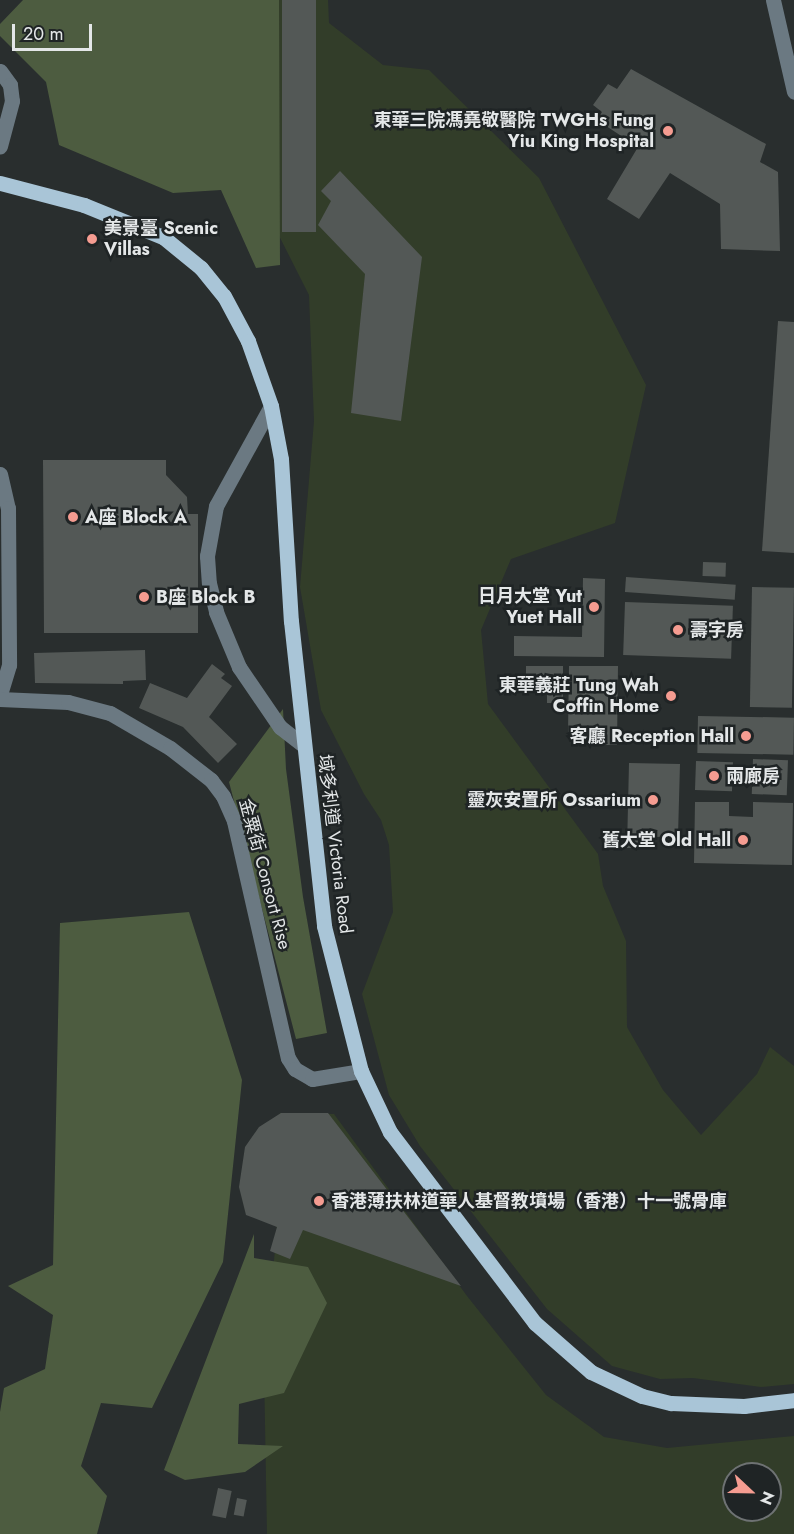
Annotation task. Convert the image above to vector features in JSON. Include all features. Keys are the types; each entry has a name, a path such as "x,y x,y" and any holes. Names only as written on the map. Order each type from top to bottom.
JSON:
{"main road":[{"name":"域多利道 Victoria Road","path":"0,183 122,218 164,237 201,268 224,296 248,341 271,410 281,459 302,739 324,926 361,1071 375,1105 407,1157 517,1302 574,1361 613,1384 670,1403 744,1406 794,1400"}],"street":[{"path":"773,0 794,92"},
{"path":"0,71 12,94 2,141"},
{"path":"271,410 216,506 207,556 209,583 226,640 244,674 280,727 302,739"},
{"path":"0,474 8,508 9,665 0,694"},
{"name":"金粟街 Consort Rise","path":"0,699 68,702 110,713 170,748 211,780 234,821 288,1058 295,1069 312,1079 361,1071"}],"green space":[{"path":"23,0 279,0 280,265 256,268 221,190 173,193 59,145 46,82 0,36 0,24"},
{"path":"265,0 328,0 329,23 383,65 429,70 539,178 646,385 615,523 511,559 481,630 488,704 598,854 603,886 626,941 627,1027 663,1090 701,1135 757,1074 770,1047 794,1066 794,1384 761,1387 693,1378 660,1379 612,1366 547,1309 420,1146 389,1095 362,994 393,912 389,845 381,820 364,794 321,710 300,587 314,421 309,295 268,214"},
{"path":"283,709 286,769 303,897 327,1033 296,1039 229,782"},
{"path":"189,912 242,1080 223,1262 152,1408 101,1403 81,1466 107,1496 97,1534 0,1534 0,1412 4,1388 45,1369 53,1315 8,1286 53,1265 60,923"},
{"path":"280,1113 334,1114 467,1296 546,1395 604,1437 667,1448 794,1436 794,1534 267,1534 264,1368 277,1228 262,1201 259,1168"},
{"path":"254,1234 254,1258 308,1267 327,1303 284,1393 239,1404 238,1444 283,1446 245,1472 185,1480 164,1470"}],"building":[{"path":"282,0 316,0 316,232 282,232"},
{"path":"631,69 766,144 760,162 778,172 780,251 721,249 720,204 670,173 639,219 607,199 638,147 597,120 602,112 593,105 608,84 617,89"},
{"path":"340,171 422,257 401,421 351,413 365,274 318,225 331,201 321,191"},
{"path":"778,321 794,322 794,553 762,551"},
{"path":"43,460 166,460 166,475 187,497 188,514 198,514 198,633 44,633"},
{"path":"703,562 726,563 725,577 703,576"},
{"path":"626,577 736,585 735,600 625,592"},
{"name":"日月大堂 Yut Yuet Hall","path":"583,578 605,579 604,657 514,656 514,636 582,637"},
{"path":"752,587 794,588 792,708 750,707"},
{"name":"壽字房","path":"625,602 733,606 731,659 623,655"},
{"path":"145,650 146,680 123,681 123,684 35,683 34,653"},
{"path":"212,664 225,674 221,678 232,686 209,717 237,744 218,763 183,727 139,708 150,683 187,698"},
{"path":"526,666 563,666 563,703 547,703 547,684 526,684"},
{"path":"569,666 618,666 617,745 602,745 602,732 568,732"},
{"name":"客廳 Reception Hall","path":"698,716 794,718 793,755 697,753"},
{"path":"753,759 788,760 787,795 752,794"},
{"name":"兩廊房","path":"696,761 733,762 732,791 695,790"},
{"name":"靈灰安置所 Ossarium","path":"629,763 680,764 678,836 656,837 656,848 627,848"},
{"name":"舊大堂 Old Hall","path":"695,802 729,802 729,816 753,817 753,802 793,803 792,865 694,863"},
{"name":"香港薄扶林道華人基督教墳場（香港）十一號骨庫","path":"281,1113 328,1113 461,1286 303,1230 290,1259 270,1251 277,1227 246,1215 239,1187 245,1147 259,1127"},
{"path":"218,1488 232,1491 226,1518 212,1515"},
{"path":"237,1498 247,1500 244,1517 234,1515"}],"place":[{"name":"東華三院馮堯敬醫院 TWGHs Fung Yiu King Hospital","path":"668,131"},
{"name":"美景臺 Scenic Villas","path":"92,239"},
{"name":"A座 Block A","path":"73,517"},
{"name":"B座 Block B","path":"144,597"},
{"name":"日月大堂 Yut Yuet Hall","path":"594,607"},
{"name":"壽字房","path":"678,630"},
{"name":"東華義莊 Tung Wah Coffin Home","path":"671,696"},
{"name":"客廳 Reception Hall","path":"746,736"},
{"name":"兩廊房","path":"714,776"},
{"name":"靈灰安置所 Ossarium","path":"653,800"},
{"name":"舊大堂 Old Hall","path":"743,840"},
{"name":"香港薄扶林道華人基督教墳場（香港）十一號骨庫","path":"319,1201"}]}
